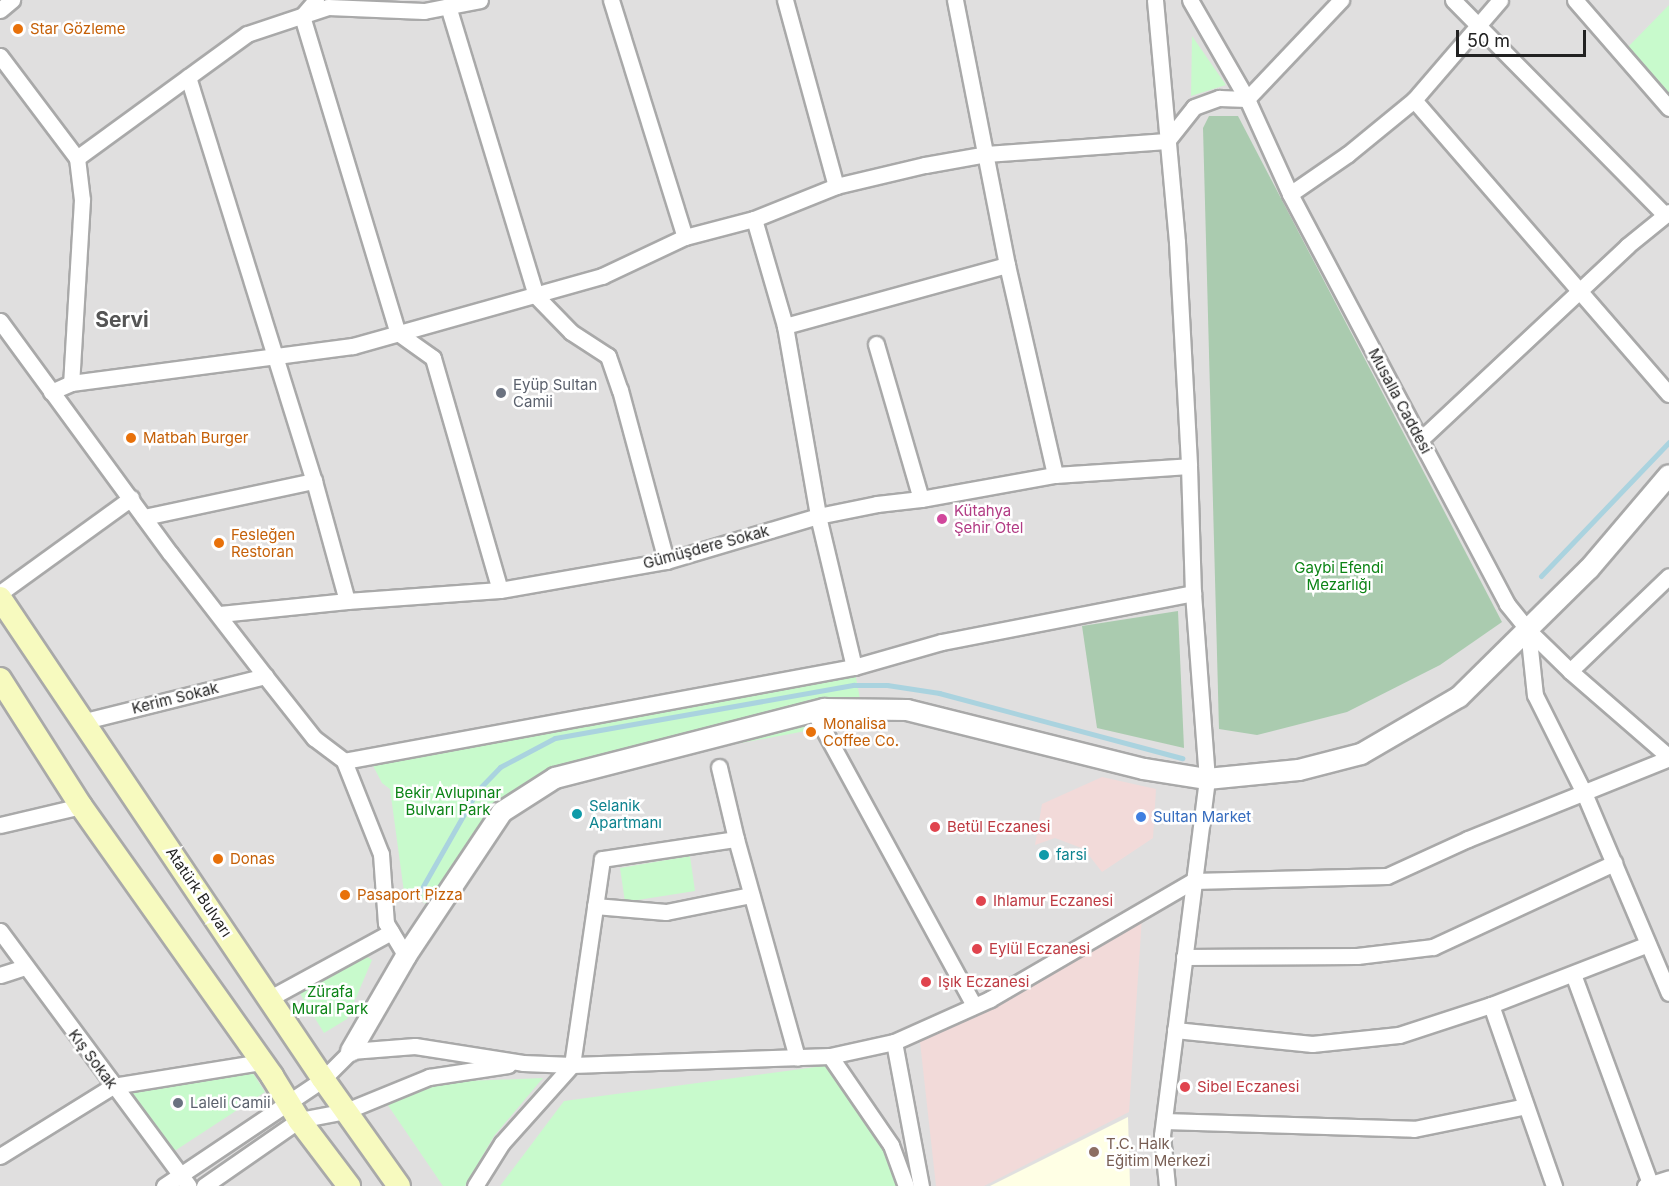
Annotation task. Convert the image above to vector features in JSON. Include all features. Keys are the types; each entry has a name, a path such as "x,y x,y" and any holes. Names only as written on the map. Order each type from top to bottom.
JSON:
{"main road":[{"name":"Atatürk Bulvarı","path":"0,598 85,721 323,1079 399,1186"},
{"path":"0,679 81,806 349,1186"}],"street":[{"path":"0,10 12,0"},
{"path":"302,16 316,0"},
{"path":"77,158 247,34 328,8 448,6 480,0"},
{"path":"611,0 685,237"},
{"path":"785,0 836,186"},
{"path":"955,0 1007,265 1055,475"},
{"path":"1155,0 1177,242 1190,466 1192,593 1207,779 1162,1135 1167,1186"},
{"name":"Musalla Caddesi","path":"1190,0 1247,99 1290,194 1507,604 1528,630 1570,671 1669,758"},
{"path":"51,392 71,382 275,358 353,346 602,276 685,237 754,219 836,186 986,154 1167,141 1194,107 1219,98 1247,99 1341,0"},
{"path":"1420,440 1578,291 1667,213 1453,0"},
{"path":"1290,194 1348,154 1414,100 1500,0"},
{"path":"1575,0 1669,108"},
{"path":"448,6 536,296 571,332 608,356 620,390 666,561"},
{"path":"302,16 398,333 433,358 500,590"},
{"path":"0,56 77,158 82,200 71,382"},
{"path":"188,77 314,481 346,601"},
{"path":"1414,100 1669,394"},
{"path":"754,219 785,326 818,516 854,667"},
{"path":"785,326 1007,265"},
{"path":"0,321 144,517 265,676 314,738 344,761 381,854 386,923 406,956"},
{"path":"876,344 921,499"},
{"name":"Gümüşdere Sokak","path":"220,615 346,601 500,590 666,561 818,516 877,504 921,499 1055,475 1190,466"},
{"path":"204,1186 294,1111 351,1051 406,956 502,812 555,778 824,709 907,710 1144,769 1207,779 1299,770 1360,754 1459,698 1589,569 1669,475"},
{"path":"144,517 314,481"},
{"path":"0,593 131,498"},
{"path":"1570,671 1669,576"},
{"path":"344,761 854,667 942,642 1192,593"},
{"path":"1528,630 1535,695 1584,793 1669,993"},
{"name":"Kerim Sokak","path":"85,721 265,676"},
{"path":"814,712 974,1005"},
{"path":"351,1051 415,1046 523,1063 572,1065 830,1056 894,1042 974,1005 1193,881 1387,876 1468,839 1669,758"},
{"path":"719,767 736,839 797,1058"},
{"path":"0,825 81,806"},
{"path":"475,1186 502,1143 572,1065 602,859 736,839"},
{"path":"1184,957 1357,956 1433,947 1614,863"},
{"path":"595,906 666,912 751,894"},
{"name":"Kış Sokak","path":"0,931 24,967 185,1180"},
{"path":"270,998 391,932"},
{"path":"1175,1030 1312,1044 1399,1035 1491,1005 1648,944"},
{"path":"0,975 24,967"},
{"path":"1573,974 1649,1185 1669,1178"},
{"path":"1491,1005 1554,1186"},
{"path":"894,1042 921,1186"},
{"path":"830,1056 891,1145 906,1186"},
{"path":"0,1156 113,1086 262,1062"},
{"path":"164,1186 185,1180 294,1111 346,1111 429,1077 523,1063"},
{"path":"1164,1121 1414,1128 1526,1106"}],"shaded area":[{"path":"0,0 1669,0 1669,1186 0,1186"},
{"path":"1102,777 1156,789 1153,838 1102,872 1084,849 1055,838 1035,845 1042,804"},
{"path":"1142,917 1129,1112 984,1186 936,1186 920,1042 980,994 1085,948"},
{"name":"T.C. Halk Eğitim Merkezi","path":"1128,1117 1130,1186 990,1186"}],"green space":[{"path":"1669,5 1669,110 1624,51"},
{"path":"1192,36 1226,85 1191,96"},
{"name":"Gaybi Efendi Mezarlığı","path":"1209,116 1238,116 1502,622 1440,665 1347,712 1257,735 1219,729 1203,128"},
{"path":"1178,611 1184,748 1097,728 1082,626"},
{"name":"Bekir Avlupınar Bulvarı Park","path":"854,667 864,720 555,778 496,831 445,914 404,892 390,789 382,783 369,758"},
{"path":"690,856 695,891 625,902 620,868"},
{"name":"Zürafa Mural Park","path":"363,954 372,960 347,1019 324,1033 299,992"},
{"path":"831,1065 904,1174 906,1186 500,1186 564,1101"},
{"path":"249,1067 265,1092 173,1152 127,1090"},
{"path":"543,1078 494,1136 465,1186 443,1186 385,1101 442,1082"}],"waterway":[{"path":"1541,576 1669,442"},
{"path":"418,895 477,791 500,767 555,738 854,685 887,685 939,693 1182,758"}],"place":[{"name":"Star Gözleme","path":"18,29"},
{"name":"Eyüp Sultan Camii","path":"501,393"},
{"name":"Matbah Burger","path":"131,438"},
{"name":"Kütahya Şehir Otel","path":"942,519"},
{"name":"Fesleğen Restoran","path":"219,543"},
{"name":"Monalisa Coffee Co.","path":"811,732"},
{"name":"Selanik Apartmanı","path":"577,814"},
{"name":"Sultan Market","path":"1141,817"},
{"name":"Betül Eczanesi","path":"935,827"},
{"name":"farsi","path":"1044,855"},
{"name":"Donas","path":"218,859"},
{"name":"Pasaport Pizza","path":"345,895"},
{"name":"Ihlamur Eczanesi","path":"981,901"},
{"name":"Eylül Eczanesi","path":"977,949"},
{"name":"Işık Eczanesi","path":"926,982"},
{"name":"Sibel Eczanesi","path":"1185,1087"},
{"name":"Laleli Camii","path":"178,1103"},
{"name":"T.C. Halk Eğitim Merkezi","path":"1094,1152"}],"district":[{"name":"Servi","path":"122,320"}]}
